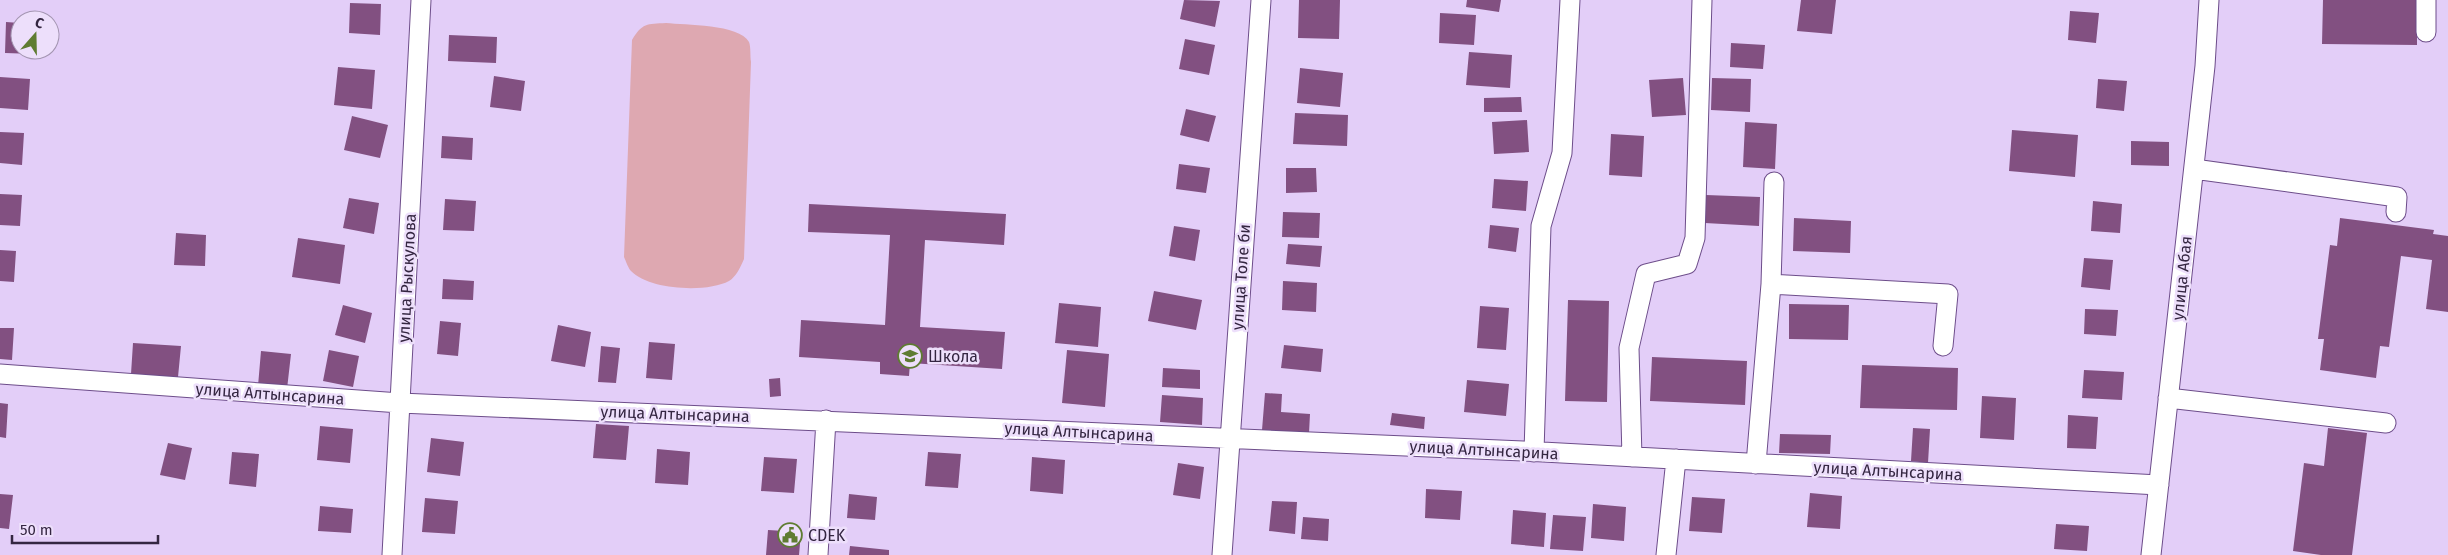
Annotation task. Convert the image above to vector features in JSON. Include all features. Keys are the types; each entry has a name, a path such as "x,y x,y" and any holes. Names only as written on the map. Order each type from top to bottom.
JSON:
{"street":[{"name":"улица Рыскулова","path":"392,555 421,0"},
{"name":"улица Толе би","path":"1222,555 1261,0"},
{"path":"1534,452 1541,226 1562,153 1570,0"},
{"path":"1632,457 1628,348 1646,274 1687,264 1695,238 1702,0"},
{"name":"улица Абая","path":"2151,555 2205,66 2209,0"},
{"path":"2426,0 2426,32"},
{"path":"2194,169 2398,197 2396,212"},
{"path":"1756,464 1771,284 1774,182"},
{"path":"1771,284 1948,294 1944,346"},
{"name":"улица Алтынсарина","path":"0,374 400,404 826,420 1534,452 2159,485"},
{"path":"2168,398 2386,423"},
{"path":"818,555 826,420"},
{"path":"1666,555 1676,459"}],"shaded area":[{"path":"666,23 711,26 734,32 743,36 750,46 744,259 732,279 719,285 693,288 664,286 639,277 631,271 624,257 632,40 642,27"}],"building":[{"path":"1184,0 1220,1 1215,27 1180,19"},
{"path":"1299,0 1340,0 1339,39 1298,38"},
{"path":"1467,0 1501,0 1499,12 1466,7"},
{"path":"1801,0 1836,0 1832,34 1797,31"},
{"path":"2323,0 2417,0 2417,45 2322,44"},
{"path":"350,3 381,4 380,35 349,33"},
{"path":"2070,11 2099,13 2096,43 2068,40"},
{"path":"1440,13 1476,15 1474,45 1439,43"},
{"path":"6,22 10,22 10,53 5,53"},
{"path":"449,35 497,37 496,63 448,61"},
{"path":"1185,39 1215,45 1209,75 1179,69"},
{"path":"1731,43 1765,45 1763,69 1730,67"},
{"path":"1469,52 1512,55 1510,88 1466,85"},
{"path":"338,67 375,70 372,109 334,105"},
{"path":"1300,68 1343,73 1340,107 1297,103"},
{"path":"494,76 525,81 521,111 490,107"},
{"path":"0,77 30,79 28,110 0,108"},
{"path":"1683,78 1686,115 1652,117 1649,80"},
{"path":"1712,78 1751,79 1750,112 1711,110"},
{"path":"2098,79 2127,81 2124,111 2096,108"},
{"path":"1521,97 1522,112 1484,112 1484,98"},
{"path":"1186,109 1216,116 1209,142 1180,135"},
{"path":"1295,113 1348,115 1347,146 1293,144"},
{"path":"352,116 388,125 380,158 344,150"},
{"path":"1527,120 1529,152 1494,154 1492,122"},
{"path":"1745,122 1777,124 1775,169 1743,167"},
{"path":"2012,130 2078,135 2075,177 2009,171"},
{"path":"0,132 24,133 22,165 0,163"},
{"path":"1611,134 1644,136 1642,177 1609,175"},
{"path":"442,136 473,138 472,160 441,158"},
{"path":"2131,141 2169,142 2169,166 2131,165"},
{"path":"1179,164 1210,168 1206,193 1176,189"},
{"path":"1286,168 1316,168 1317,192 1286,193"},
{"path":"1494,179 1528,181 1526,211 1492,208"},
{"path":"0,194 22,195 20,226 0,225"},
{"path":"1706,195 1760,197 1759,226 1705,223"},
{"path":"349,198 379,203 374,234 343,228"},
{"path":"445,199 476,201 474,231 443,230"},
{"path":"2093,201 2122,204 2120,233 2091,231"},
{"path":"809,204 1006,214 1004,245 925,240 920,327 1005,332 1002,369 910,363 909,376 880,374 880,362 799,357 801,320 885,325 890,235 808,232"},
{"path":"1283,212 1320,213 1319,238 1282,237"},
{"path":"1794,218 1851,221 1850,253 1793,251"},
{"path":"2340,218 2434,230 2433,234 2448,236 2448,312 2426,309 2432,260 2401,256 2389,347 2380,346 2376,378 2320,370 2324,339 2318,339 2330,245 2337,246"},
{"path":"1490,225 1519,228 1516,252 1488,248"},
{"path":"1174,226 1200,230 1195,261 1169,256"},
{"path":"176,233 206,235 205,266 174,265"},
{"path":"298,238 345,245 340,284 292,277"},
{"path":"1288,244 1322,246 1320,267 1286,264"},
{"path":"0,250 16,251 14,282 0,281"},
{"path":"2084,258 2113,260 2110,290 2081,287"},
{"path":"443,279 474,281 473,300 442,299"},
{"path":"1283,281 1317,283 1316,312 1282,310"},
{"path":"1154,291 1202,300 1196,330 1148,321"},
{"path":"1568,300 1609,301 1607,402 1565,401"},
{"path":"1059,303 1101,307 1098,347 1055,343"},
{"path":"1789,304 1849,305 1848,340 1789,339"},
{"path":"343,305 372,313 365,343 335,335"},
{"path":"1480,306 1509,308 1506,350 1477,348"},
{"path":"2085,309 2118,310 2116,336 2084,334"},
{"path":"440,321 461,323 458,356 437,354"},
{"path":"558,325 591,332 585,367 551,361"},
{"path":"0,328 14,328 12,360 0,359"},
{"path":"649,342 675,344 672,380 646,378"},
{"path":"133,343 181,346 178,377 131,374"},
{"path":"1284,345 1323,349 1321,372 1281,368"},
{"path":"601,346 620,348 616,383 598,382"},
{"path":"329,350 359,356 353,387 323,381"},
{"path":"1067,350 1109,354 1105,407 1062,403"},
{"path":"261,351 291,354 287,389 258,386"},
{"path":"1652,357 1747,361 1745,405 1650,401"},
{"path":"1862,365 1958,368 1957,410 1860,408"},
{"path":"1163,368 1200,370 1200,389 1162,387"},
{"path":"2084,370 2124,372 2122,400 2082,398"},
{"path":"780,378 781,396 770,397 769,379"},
{"path":"1467,380 1509,384 1506,416 1464,412"},
{"path":"1265,393 1282,394 1281,412 1310,414 1309,433 1262,430"},
{"path":"1162,395 1203,398 1202,425 1160,422"},
{"path":"1982,396 2016,398 2014,440 1980,438"},
{"path":"0,403 8,404 6,438 0,437"},
{"path":"1392,413 1425,417 1424,429 1390,425"},
{"path":"2068,415 2098,417 2096,449 2067,448"},
{"path":"596,424 629,426 626,460 593,458"},
{"path":"320,426 353,429 350,463 317,460"},
{"path":"1913,428 1930,429 1928,463 1911,461"},
{"path":"2328,428 2367,433 2352,555 2321,555 2293,551 2304,463 2324,466"},
{"path":"1780,434 1831,435 1830,454 1779,453"},
{"path":"431,438 464,442 460,476 427,472"},
{"path":"168,443 192,448 185,480 160,475"},
{"path":"657,449 690,452 688,485 655,483"},
{"path":"232,452 259,454 256,487 229,484"},
{"path":"928,452 961,454 958,488 925,486"},
{"path":"764,457 797,459 794,493 761,491"},
{"path":"1032,457 1065,460 1063,494 1030,491"},
{"path":"1178,463 1204,467 1200,499 1173,495"},
{"path":"1426,489 1462,491 1460,520 1425,518"},
{"path":"1810,493 1842,496 1840,529 1807,527"},
{"path":"0,494 13,495 9,529 0,528"},
{"path":"849,494 877,497 875,520 847,518"},
{"path":"1692,497 1725,499 1722,533 1689,531"},
{"path":"425,498 458,501 455,534 422,532"},
{"path":"1272,501 1297,502 1295,534 1269,531"},
{"path":"1593,504 1626,507 1624,541 1591,538"},
{"path":"320,506 353,509 351,533 318,531"},
{"path":"1513,510 1546,513 1544,547 1511,544"},
{"path":"1553,515 1586,517 1583,551 1550,549"},
{"path":"1303,517 1329,519 1328,541 1301,539"},
{"path":"2056,524 2089,526 2087,551 2054,549"},
{"path":"768,530 801,532 799,555 766,555"},
{"path":"850,546 889,550 889,555 849,555"}],"place":[{"name":"Школа","path":"910,356"},
{"name":"CDEK","path":"790,535"}]}
